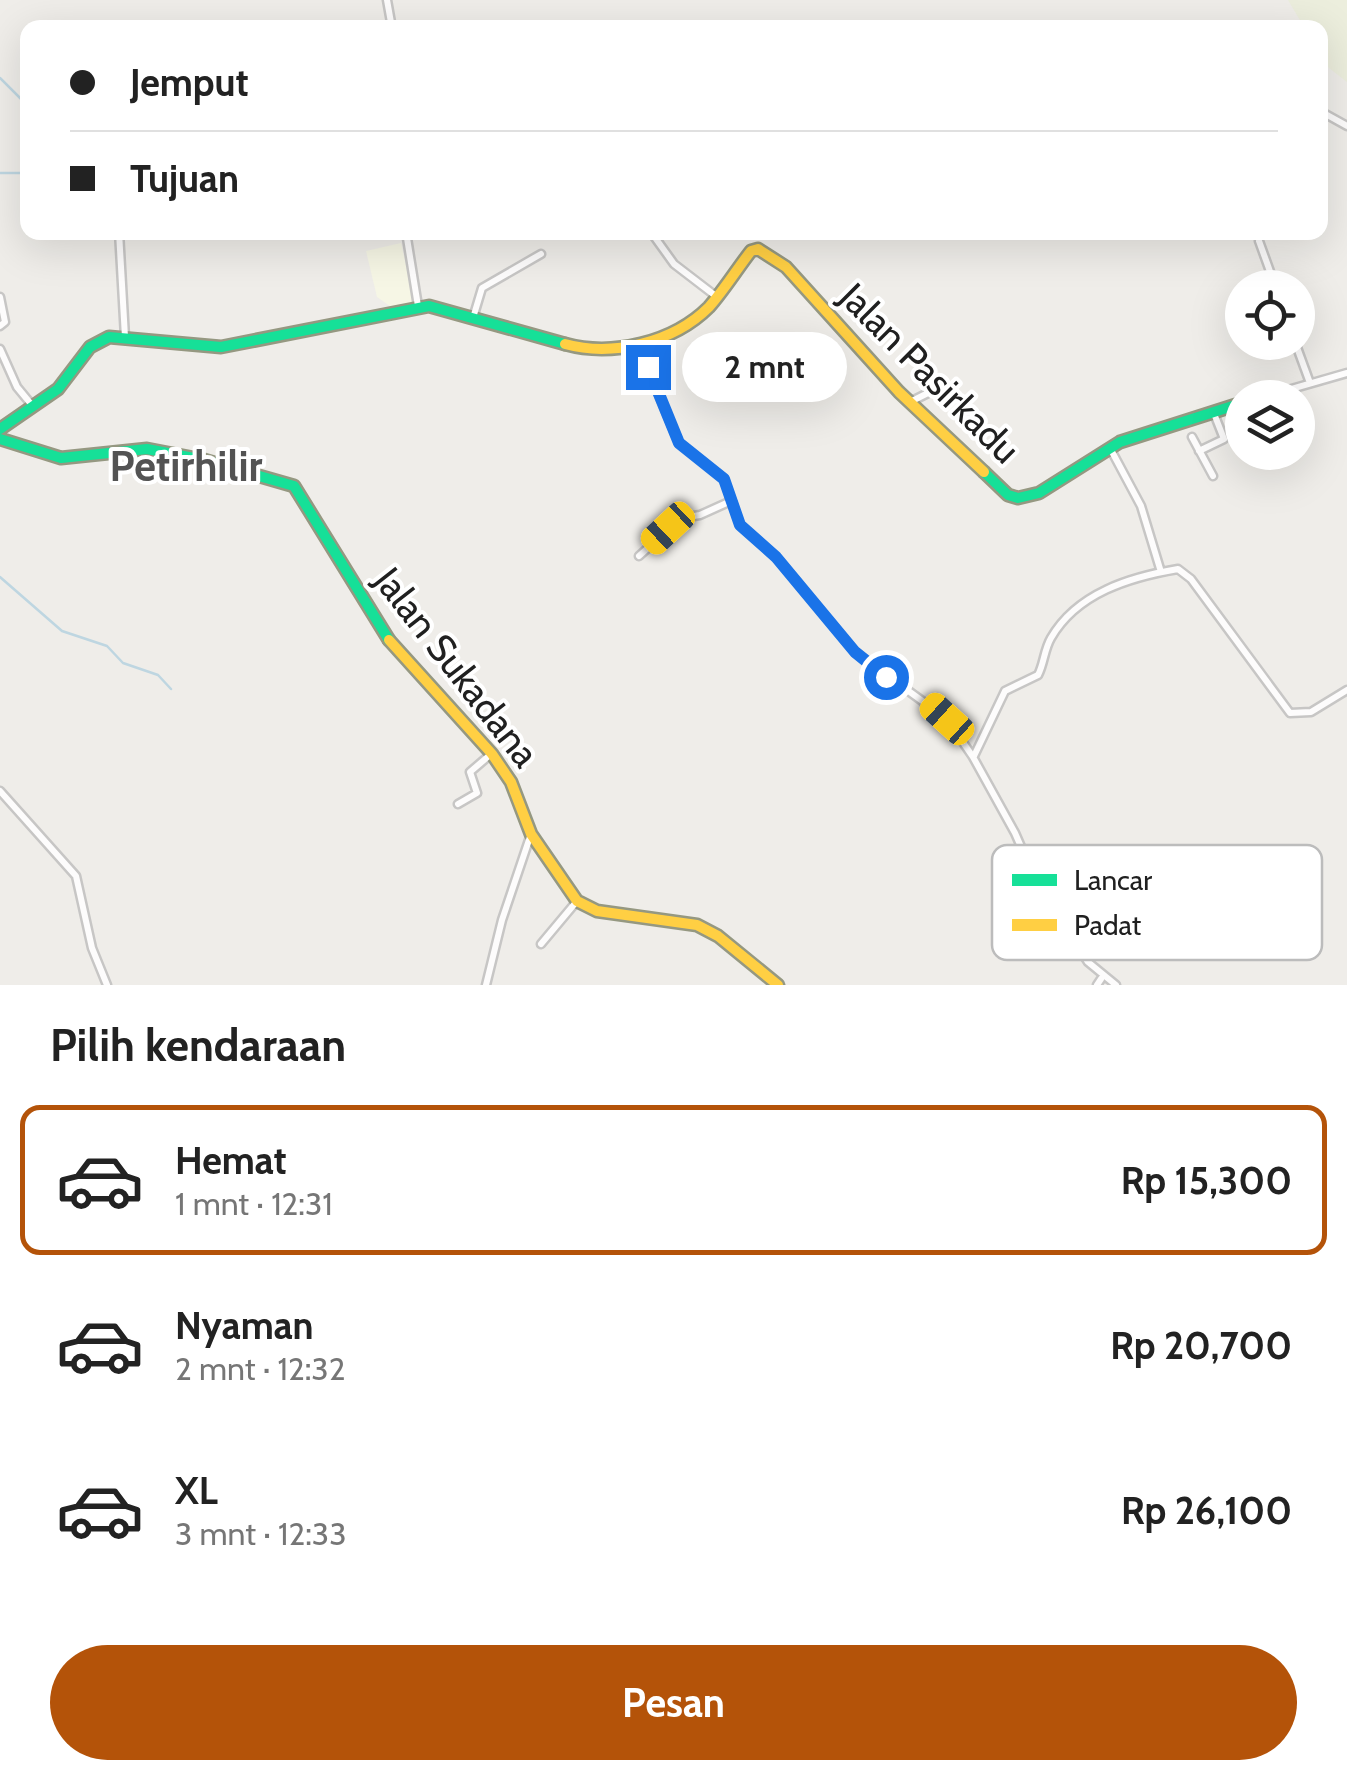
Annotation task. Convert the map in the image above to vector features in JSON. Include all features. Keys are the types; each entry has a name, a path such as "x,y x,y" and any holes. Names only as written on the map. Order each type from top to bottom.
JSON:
{"street":[{"path":"0,430 31,404 58,389 98,339 125,337 119,240"},
{"path":"407,240 418,306"},
{"path":"657,240 674,264 717,297"},
{"path":"1259,240 1270,270"},
{"name":"Jalan Pasirkadu","path":"125,337 220,348 418,306 440,307 591,351 638,346 694,318 717,297 751,251 766,251 786,267 910,403 996,486 1018,498 1038,492 1110,448 1225,408"},
{"path":"473,318 482,288 541,254"},
{"path":"0,297 5,322 0,326"},
{"path":"638,346 679,443 724,479 740,525 776,557 855,652 947,719 973,757 1020,845"},
{"path":"0,349 31,404"},
{"path":"1315,382 1347,373"},
{"path":"910,403 940,387"},
{"path":"1199,451 1224,439 1214,412"},
{"path":"1192,437 1212,476"},
{"name":"Jalan Sukadana","path":"0,439 61,458 148,450 286,482 300,493 389,639 492,754 518,794 531,834 576,901"},
{"path":"1110,448 1137,496 1162,572"},
{"path":"639,556 681,518 700,516 731,500"},
{"path":"973,757 1005,690 1038,675 1050,640 1068,616 1100,591 1178,569 1191,579 1290,713 1311,712 1347,690"},
{"path":"458,804 477,793 470,772 492,754"},
{"path":"0,791 76,876 92,948 107,985"},
{"path":"486,985 502,920 531,834"},
{"path":"541,944 576,901 597,911 697,925 718,936 778,985"},
{"path":"1087,960 1116,985"}],"shaded area":[{"path":"1288,0 1347,0 1347,82 1328,66 1328,20 1300,20"},
{"path":"401,243 414,302 394,309 377,297 366,251"}],"waterway":[{"path":"0,78 20,98"},
{"path":"0,173 20,173"},
{"path":"0,577 62,631 107,646 123,663 158,675 171,689"}],"traffic: fast":[{"path":"0,429 58,389 90,347 109,337 221,347 429,306 565,344"},
{"path":"984,472 1008,495 1018,498 1039,493 1120,442 1225,408"},
{"path":"0,439 61,458 147,449 204,460 294,486 389,640"}],"traffic: slow":[{"path":"565,344 583,348 622,347 678,330 709,307 751,251 758,249 786,267 899,392 984,472"},
{"path":"389,640 492,754 511,782 531,834 577,901 597,911 697,925 718,936 778,985"}],"district":[{"name":"Petirhilir","path":"186,466"}],"route":[{"path":"648,367 679,443 724,479 740,525 776,557 855,652 886,677"}]}
